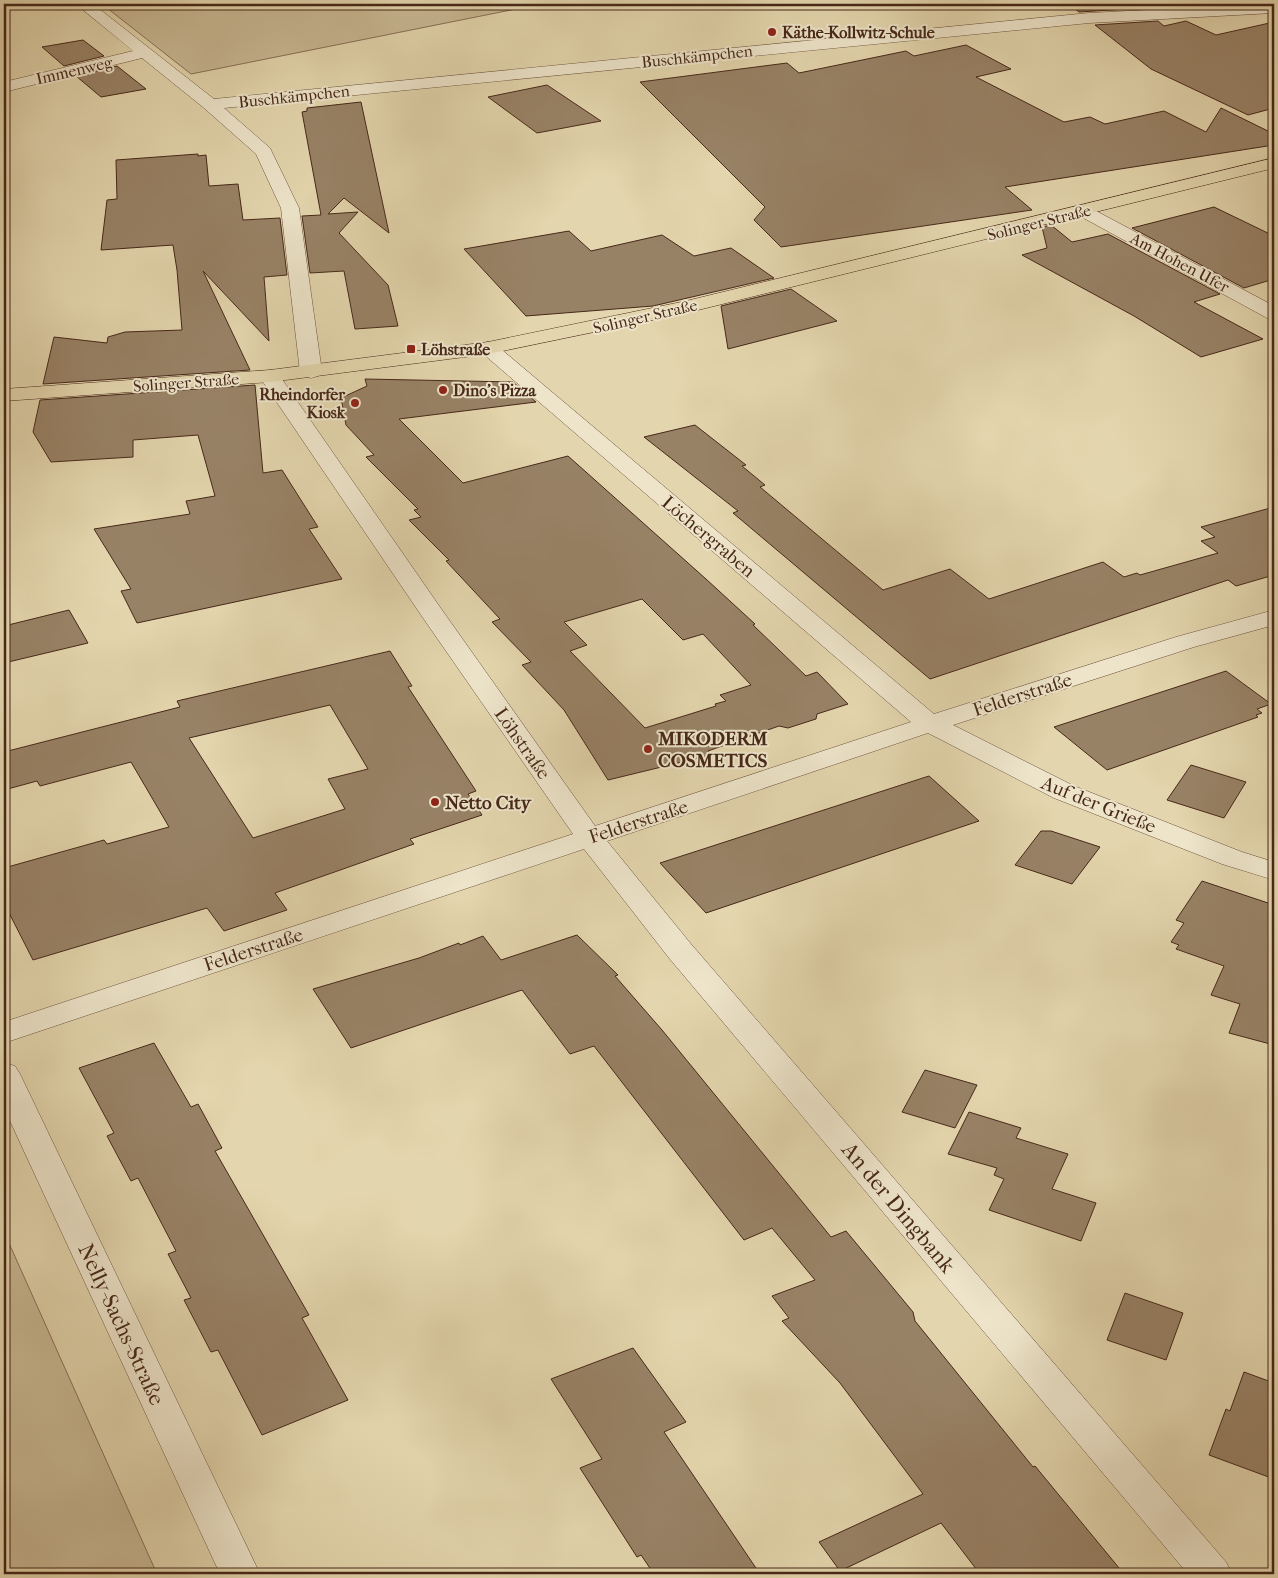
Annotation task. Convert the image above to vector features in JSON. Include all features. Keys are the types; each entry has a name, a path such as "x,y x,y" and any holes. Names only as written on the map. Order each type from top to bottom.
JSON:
{"main road":[{"name":"Solinger Straße","path":"4,395 270,376 488,348 686,307 1085,211 1274,163"}],"street":[{"path":"84,4 144,54 210,104 264,152 290,208 311,372"},
{"name":"Buschkämpchen","path":"210,104 1089,18 1219,7 1274,8"},
{"name":"Immenweg","path":"4,87 144,54"},
{"name":"Am Hohen Ufer","path":"1085,211 1274,314"},
{"name":"Löchergraben","path":"488,348 930,724"},
{"name":"Löhstraße","path":"270,376 439,623 589,837"},
{"name":"Felderstraße","path":"4,1033 930,724 1185,642 1274,617"},
{"name":"Auf der Grieße","path":"930,724 1064,792 1232,858 1274,871"},
{"name":"An der Dingbank","path":"589,837 680,951 1212,1574"},
{"name":"Nelly-Sachs-Straße","path":"4,1074 240,1574"}],"shaded area":[{"path":"102,4 541,4 191,74"},
{"path":"4,1232 157,1574 4,1574"}],"building":[{"path":"1069,4 1138,4 1143,8 1079,12"},
{"path":"1158,21 1164,26 1186,21 1216,35 1274,22 1274,108 1248,115 1151,69 1095,25"},
{"path":"83,40 104,56 64,66 42,47"},
{"path":"966,45 1011,69 976,77 1064,122 1090,117 1105,124 1164,111 1206,132 1221,108 1274,134 1274,145 1005,187 1032,210 781,247 754,220 765,207 640,82 787,63 799,73 906,51 914,56"},
{"path":"117,66 146,89 101,97 76,76"},
{"path":"547,85 601,121 537,133 488,97"},
{"path":"361,102 389,233 344,198 328,214 358,212 339,233 388,285 398,326 355,329 344,271 310,273 302,216 321,215 302,112 307,111 307,108"},
{"path":"198,154 198,156 206,155 209,186 238,184 243,220 280,218 287,275 264,277 269,341 203,271 250,370 43,384 54,337 107,343 108,337 125,332 182,330 173,245 101,250 107,200 117,199 116,160"},
{"path":"1214,207 1274,236 1274,279 1244,288 1132,228"},
{"path":"1051,225 1072,242 1108,234 1220,294 1194,302 1263,339 1201,357 1134,316 1022,255 1047,248 1042,227"},
{"path":"569,231 591,251 662,235 694,256 731,248 774,278 653,306 526,316 464,249"},
{"path":"791,289 837,321 728,349 721,306"},
{"path":"365,379 513,382 536,402 399,419 463,483 568,456 755,624 753,625 806,676 817,672 848,704 817,714 816,719 788,728 779,726 708,751 711,755 608,780 564,710 522,665 531,662 492,622 500,619 446,561 449,560 409,520 421,517 414,510 418,509 366,457 374,455 346,425 341,398 367,386","holes":["642,599 683,640 703,634 751,685 720,695 726,701 715,704 716,706 645,728 570,651 587,645 564,622"]},
{"path":"255,385 263,473 282,470 318,527 309,529 342,579 137,623 121,591 131,589 94,529 190,514 186,501 215,496 198,435 133,440 133,457 51,462 33,432 40,400"},
{"path":"695,425 746,465 742,466 765,485 760,487 883,590 950,569 989,599 1103,562 1124,577 1137,573 1140,575 1218,553 1201,541 1215,537 1201,527 1274,507 1274,575 1236,586 1228,580 930,679 733,513 738,511 644,437"},
{"path":"69,610 88,643 4,663 4,626"},
{"path":"390,651 412,686 408,687 476,791 468,794 482,815 410,839 414,844 275,893 287,910 224,931 207,908 33,960 4,903 4,868 104,840 107,844 169,827 131,762 40,786 37,781 4,790 4,752 180,707 177,701","holes":["330,705 368,769 328,779 345,809 253,838 189,738"]},
{"path":"1226,671 1271,704 1257,709 1262,713 1256,715 1258,717 1107,770 1054,727"},
{"path":"1191,765 1246,782 1224,818 1167,800"},
{"path":"929,776 979,821 706,913 660,863"},
{"path":"1041,831 1051,831 1100,847 1072,884 1015,865"},
{"path":"1202,881 1274,905 1274,1045 1229,1033 1240,1004 1211,995 1224,966 1176,949 1179,945 1171,942 1184,923 1176,920"},
{"path":"577,935 618,975 615,976 662,1030 831,1237 846,1231 913,1312 915,1321 1033,1467 1035,1466 1124,1574 980,1574 941,1523 840,1571 819,1542 923,1494 840,1383 782,1321 789,1318 772,1296 815,1280 772,1228 744,1240 594,1046 570,1054 522,990 351,1048 313,989 419,958 483,936 501,960"},
{"path":"154,1043 191,1107 198,1104 222,1148 215,1151 309,1315 302,1318 348,1400 262,1435 218,1350 211,1352 184,1300 191,1298 168,1254 176,1251 138,1178 131,1181 107,1136 114,1133 79,1068"},
{"path":"925,1070 977,1085 955,1128 902,1112"},
{"path":"969,1112 1021,1128 1016,1138 1068,1154 1052,1189 1096,1203 1081,1241 989,1210 1004,1179 994,1175 997,1168 948,1154"},
{"path":"1125,1293 1183,1313 1166,1360 1107,1340"},
{"path":"633,1348 686,1422 664,1432 760,1574 654,1574 641,1555 637,1557 580,1468 602,1459 551,1379"},
{"path":"1244,1372 1274,1383 1274,1479 1209,1455 1226,1409 1230,1411"}],"place":[{"name":"Käthe-Kollwitz-Schule","path":"772,32"},
{"name":"Löhstraße","path":"411,349"},
{"name":"Dino's Pizza","path":"443,390"},
{"name":"Rheindorfer Kiosk","path":"355,403"},
{"name":"MIKODERM COSMETICS","path":"648,749"},
{"name":"Netto City","path":"435,802"}]}
